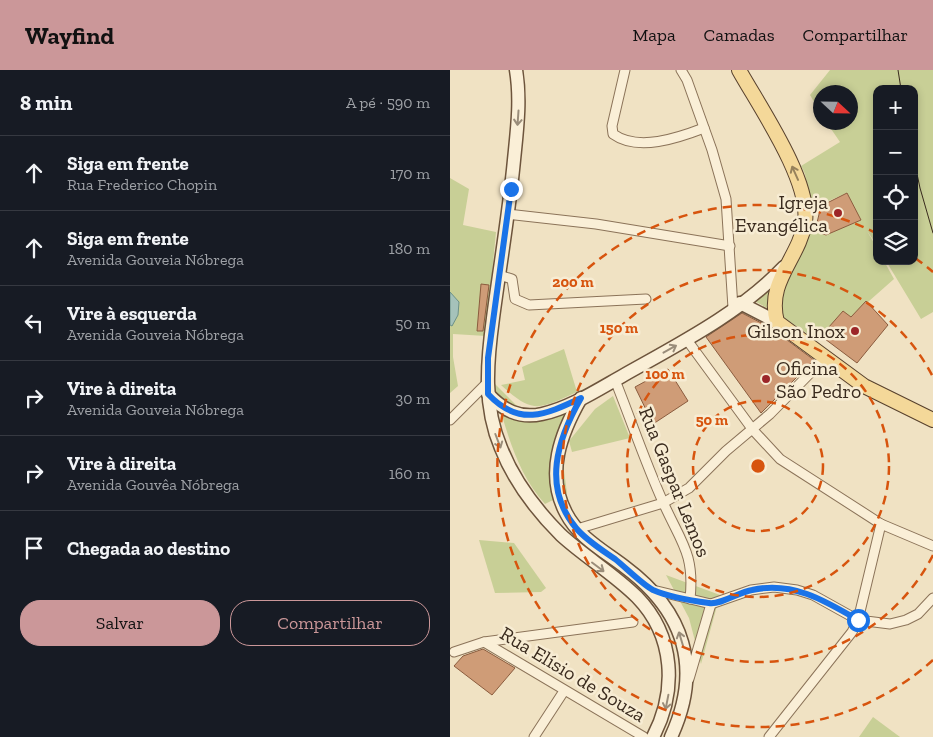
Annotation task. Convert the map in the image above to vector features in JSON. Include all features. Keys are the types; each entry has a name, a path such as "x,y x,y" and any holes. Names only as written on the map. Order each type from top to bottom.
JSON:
{"main road":[{"path":"739,70 793,168 804,199 803,228 784,267 775,294 774,313 777,322 825,358 880,395 933,420"}],"street":[{"path":"516,70 519,115 488,358 488,388 496,436 505,458 525,493 560,533 636,597 657,624 666,649 669,679 666,708 653,737"},
{"path":"625,70 612,126 613,134 622,139 660,142 704,128"},
{"path":"681,70 687,80 704,128 726,199 736,306"},
{"path":"507,214 596,224 730,246"},
{"path":"488,388 505,409 513,413 541,414 581,398 687,340 763,287 784,267"},
{"path":"498,275 512,279 516,299 529,305 646,299"},
{"path":"736,306 777,322"},
{"path":"687,340 753,430 780,460 793,470 844,498 881,524 933,546"},
{"path":"577,529 663,503 689,488 726,451 753,430 825,358"},
{"name":"Rua Gaspar Lemos","path":"615,380 663,503 687,554 692,575 690,599"},
{"path":"450,420 488,388"},
{"path":"581,398 563,432 556,460 560,497 566,513 577,529 653,590 666,607 677,626 683,644 687,686"},
{"path":"769,737 844,644 858,620 881,524"},
{"path":"653,590 711,604 752,590 774,587 797,590 813,595 858,620 890,624 906,620 918,614 933,598"},
{"path":"671,737 679,716 711,604"},
{"path":"451,653 484,642 633,622"},
{"name":"Rua Elísio de Souza","path":"484,642 564,691 644,736"},
{"path":"534,737 564,691"}],"green space":[{"path":"830,70 933,70 933,312 921,319 888,265 918,265 918,85 873,85 873,239 867,231 873,241 873,265 886,265 894,279 851,317 843,311 818,341 780,315 747,297 784,270 806,228 826,235 861,220 847,193 810,209 805,174 801,166 840,142 832,130 858,130 858,85 818,85"},
{"path":"450,178 469,189 463,225 496,232 486,336 453,334 453,357 458,386 450,393"},
{"path":"564,349 577,392 554,402 537,406 521,401 501,385 525,380 522,367"},
{"path":"492,381 521,410 540,411 584,396 562,456 567,493 545,504 534,491 512,446"},
{"path":"613,396 630,438 572,452 569,441 595,409"},
{"path":"479,540 514,543 546,588 541,592 495,593"},
{"path":"666,575 720,595 701,664 689,618"},
{"path":"873,717 900,737 859,737"}],"water":[{"path":"450,292 459,302 458,315 452,326 450,325"}],"building":[{"name":"Igreja Evangélica","path":"847,193 861,220 826,235 815,231 821,206"},
{"path":"481,284 489,285 483,331 477,331"},
{"name":"Gilson Inox","path":"866,301 888,325 857,363 821,336 843,311 851,317"},
{"name":"Oficina São Pedro","path":"742,313 771,328 814,360 761,413 706,337"},
{"path":"668,369 688,401 653,424 635,387"},
{"path":"483,649 515,668 492,695 454,666 463,656"}],"tram line":[{"path":"898,70 900,85"},
{"path":"917,175 933,233"}],"place":[{"name":"Igreja Evangélica","path":"838,213"},
{"name":"Gilson Inox","path":"855,331"},
{"name":"Oficina São Pedro","path":"766,379"}],"route":[{"path":"511,189 488,358 488,394 505,409 513,413 524,414 541,414 581,398 563,432 556,460 560,497 566,513 577,529 592,543 653,590 711,604 752,590 774,587 797,590 830,603 858,620"}]}
